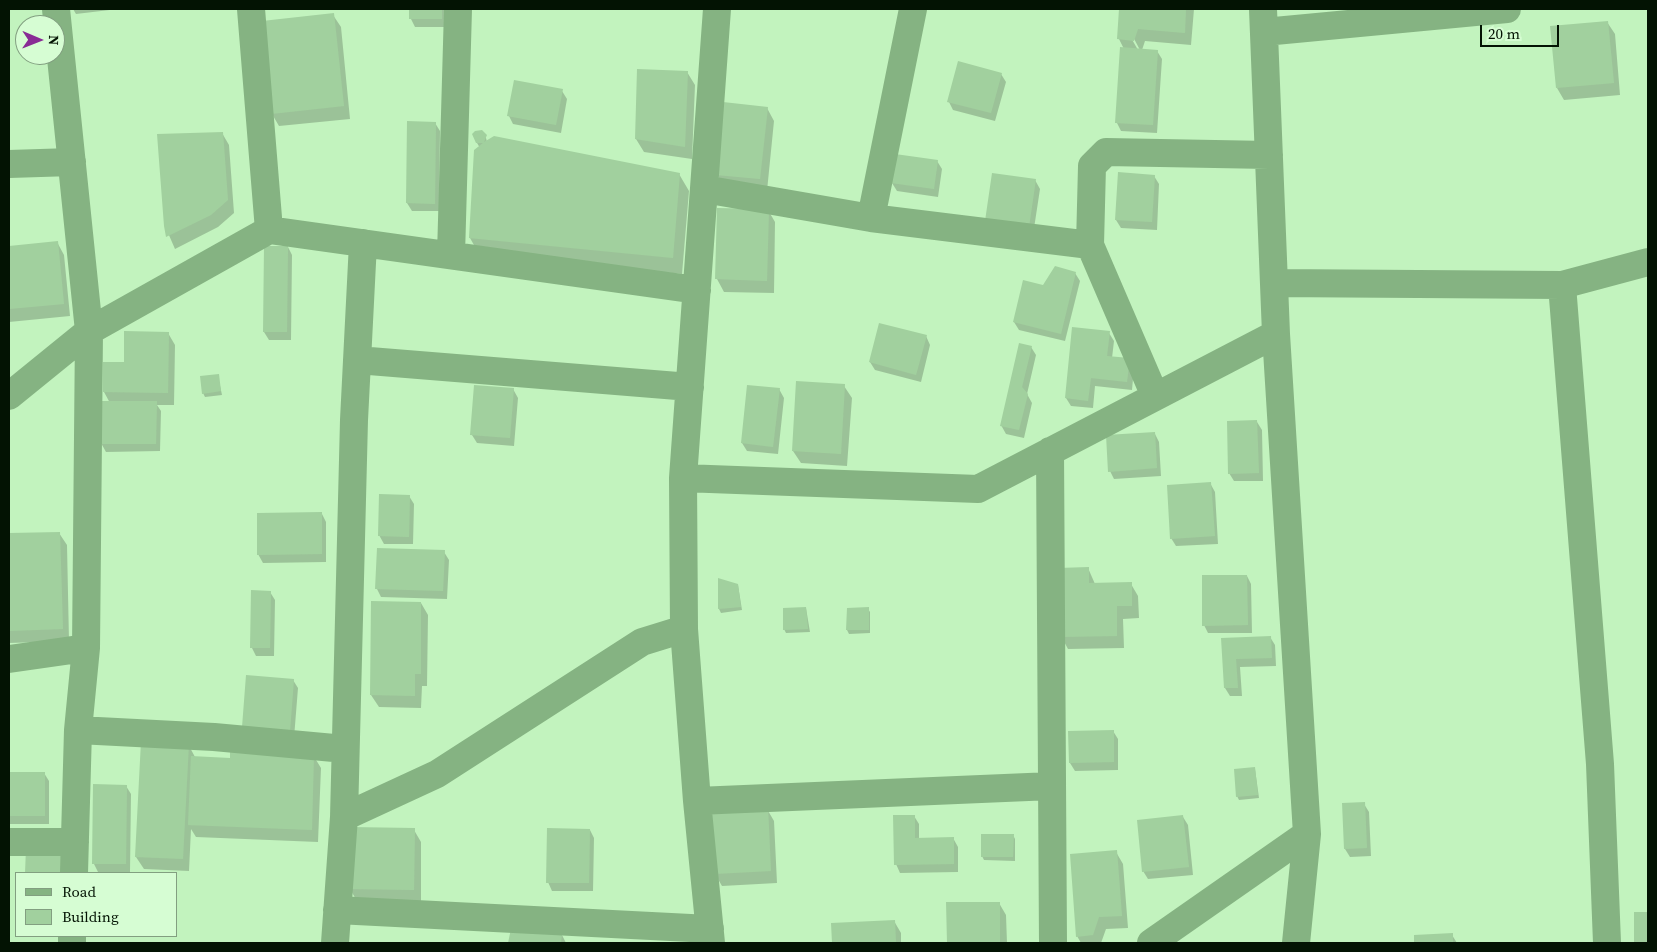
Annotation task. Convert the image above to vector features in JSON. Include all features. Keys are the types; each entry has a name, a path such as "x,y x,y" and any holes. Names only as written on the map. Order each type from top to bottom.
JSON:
{"street":[{"path":"56,9 89,331 86,648 78,730 74,872"},
{"path":"251,9 269,230"},
{"path":"451,255 458,9"},
{"path":"337,910 710,936 697,801 684,629 683,478 718,9"},
{"path":"871,218 913,9"},
{"path":"1296,943 1307,834 1276,334 1263,20 1507,9"},
{"path":"1155,396 1090,245 1092,166 1106,152 1269,155"},
{"path":"9,164 72,162"},
{"path":"704,189 871,218 1090,245"},
{"path":"9,396 89,331 269,230 697,290"},
{"path":"335,943 344,817 357,360 363,243"},
{"path":"1274,283 1562,285 1648,262"},
{"path":"1562,285 1600,764 1607,943"},
{"path":"683,478 978,489 1276,334"},
{"path":"357,360 690,387"},
{"path":"1050,451 1053,943"},
{"path":"344,817 437,774 642,642 684,629"},
{"path":"9,659 86,648"},
{"path":"78,730 214,737 345,749"},
{"path":"697,801 1052,786"},
{"path":"1151,943 1307,834"},
{"path":"9,842 75,842"},
{"path":"1279,943 1302,894"}],"building":[{"path":"409,9 442,9 442,19 409,19"},
{"path":"1119,9 1186,9 1185,33 1138,29 1134,41 1117,39"},
{"path":"334,13 344,106 271,114 262,21"},
{"path":"1608,21 1614,83 1556,88 1550,26"},
{"path":"1120,47 1158,50 1153,125 1115,123"},
{"path":"958,61 1002,73 991,113 947,102"},
{"path":"637,69 688,71 685,147 635,139"},
{"path":"514,80 563,89 556,125 507,116"},
{"path":"723,102 768,107 760,179 716,175"},
{"path":"407,121 436,122 435,204 406,203"},
{"path":"482,130 487,135 484,142 494,136 680,173 673,258 469,238 474,150 483,143 476,143 472,134 475,131"},
{"path":"223,132 228,200 211,215 166,237 157,134"},
{"path":"895,154 938,160 934,189 891,183"},
{"path":"1118,172 1155,175 1152,222 1115,220"},
{"path":"992,173 1036,179 1029,227 985,221"},
{"path":"717,208 769,209 767,281 715,279"},
{"path":"58,241 64,304 9,309 9,246"},
{"path":"264,246 288,246 287,332 263,332"},
{"path":"1055,266 1076,272 1061,334 1013,322 1023,280 1043,285"},
{"path":"879,323 927,335 916,375 869,362"},
{"path":"1072,327 1110,331 1107,356 1130,358 1127,382 1091,378 1088,401 1065,398"},
{"path":"124,331 169,332 168,393 103,392 103,362 124,362"},
{"path":"1019,343 1032,346 1022,387 1028,394 1019,430 1000,426"},
{"path":"219,374 221,391 202,394 200,376"},
{"path":"796,381 845,384 841,454 792,451"},
{"path":"474,385 514,388 510,438 470,435"},
{"path":"747,385 780,388 773,447 741,443"},
{"path":"100,401 157,401 156,444 100,444"},
{"path":"1257,420 1259,473 1228,474 1227,421"},
{"path":"1155,432 1157,468 1108,472 1106,435"},
{"path":"1211,482 1215,536 1170,539 1167,485"},
{"path":"379,494 410,495 409,537 378,536"},
{"path":"322,512 322,554 257,555 257,513"},
{"path":"60,532 63,629 9,631 9,533"},
{"path":"377,548 445,550 443,591 375,589"},
{"path":"1089,567 1089,583 1132,582 1132,606 1117,606 1117,636 1059,637 1058,568"},
{"path":"1202,575 1247,575 1248,625 1202,626"},
{"path":"718,578 738,584 741,607 718,609"},
{"path":"251,590 271,591 270,648 250,648"},
{"path":"371,601 421,602 421,674 415,674 415,696 370,695"},
{"path":"806,607 808,629 783,630 783,608"},
{"path":"869,607 869,630 846,630 847,608"},
{"path":"1271,636 1272,658 1236,659 1238,688 1224,688 1221,638"},
{"path":"246,675 294,679 290,731 242,727"},
{"path":"1114,730 1114,762 1069,763 1068,731"},
{"path":"141,741 189,743 183,859 135,857"},
{"path":"230,751 314,754 312,830 188,825 191,756 230,758"},
{"path":"1255,767 1258,795 1236,797 1234,769"},
{"path":"9,772 45,772 45,816 9,816"},
{"path":"93,784 127,785 126,864 92,864"},
{"path":"1365,802 1367,848 1344,849 1342,803"},
{"path":"768,807 771,871 714,874 710,811"},
{"path":"893,815 915,815 915,838 954,837 954,864 894,865"},
{"path":"1183,815 1189,867 1142,872 1137,820"},
{"path":"350,827 415,828 414,890 349,889"},
{"path":"547,828 590,829 589,883 546,883"},
{"path":"981,834 1014,834 1013,857 981,857"},
{"path":"26,848 63,849 62,872 25,872"},
{"path":"1117,850 1122,916 1099,917 1093,935 1076,937 1070,854"},
{"path":"946,902 1000,902 1000,943 947,943"},
{"path":"1634,912 1648,912 1648,943 1634,943"},
{"path":"895,920 896,943 832,943 831,923"},
{"path":"512,924 562,934 561,943 508,943"},
{"path":"1453,933 1453,943 1414,943 1414,935"}]}
